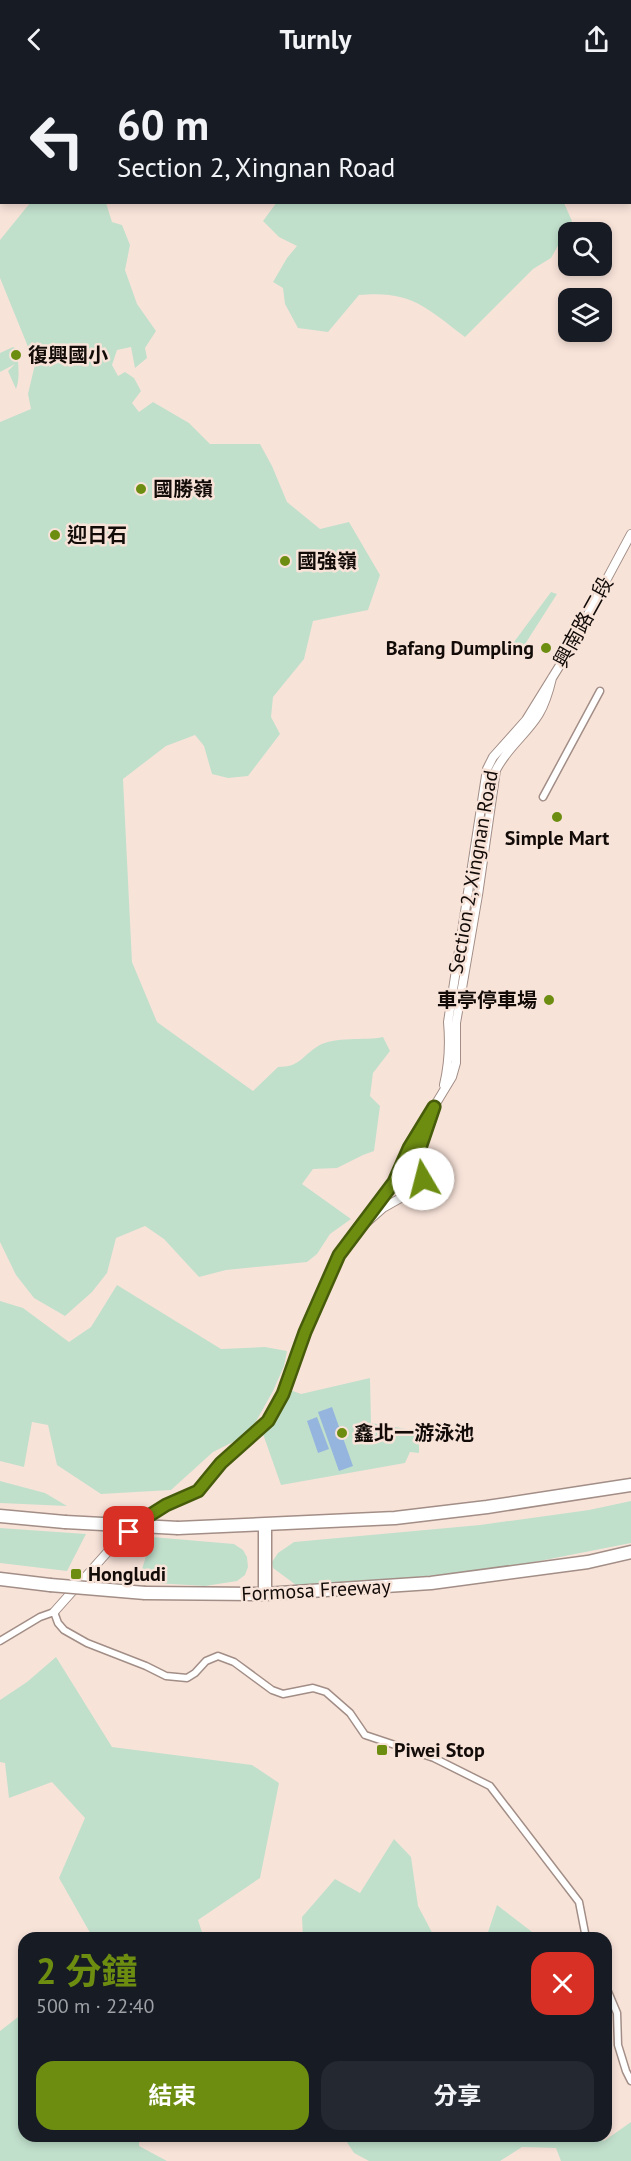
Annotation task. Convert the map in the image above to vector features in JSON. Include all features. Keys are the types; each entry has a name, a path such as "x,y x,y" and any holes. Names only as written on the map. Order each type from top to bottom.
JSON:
{"highway":[{"path":"0,1516 178,1528 395,1518 487,1507 631,1485"},
{"path":"265,1524 265,1594"},
{"name":"Formosa Freeway","path":"0,1579 145,1593 265,1594 431,1583 588,1562 631,1552"}],"street":[{"name":"興南路二段","path":"552,678 631,534"},
{"name":"Section 2, Xingnan Road","path":"352,1236 394,1182 409,1148 442,1092 450,1043 448,1022 487,769 493,757 526,720 552,678"},
{"path":"543,797 600,691"},
{"name":"Section 2, Xingnan Road","path":"352,1236 383,1208 420,1187 423,1179 419,1151 434,1107"},
{"path":"0,1641 40,1617 54,1612 112,1547 147,1517 166,1505 198,1491 221,1463 268,1421 283,1394 305,1332 339,1255 352,1236"},
{"path":"54,1612 57,1623 64,1630 87,1643 166,1676 187,1678 206,1661 218,1656 234,1662 272,1690 283,1694 313,1688 326,1692 350,1713 365,1735 434,1758 490,1786 579,1902 585,1932"},
{"path":"612,2001 617,2013 618,2045 631,2081"}],"green space":[{"path":"29,204 106,204 112,222 122,225 130,245 125,270 137,304 156,331 145,348 147,358 135,368 131,347 117,350 112,365 118,376 125,372 134,378 141,391 132,403 139,412 153,402 189,423 210,444 260,444 287,502 320,529 349,522 380,575 368,610 313,621 304,659 273,697 271,717 280,734 248,776 228,778 212,774 204,746 195,735 166,746 123,779 132,962 157,1022 253,1091 278,1067 296,1063 325,1043 383,1037 390,1051 373,1073 370,1096 380,1106 374,1151 337,1168 313,1169 302,1184 351,1219 330,1234 317,1254 307,1262 226,1270 199,1277 164,1239 145,1226 116,1238 107,1273 92,1292 65,1316 34,1298 16,1275 0,1242 0,422 31,409 28,394 35,364 0,278 0,240"},
{"path":"276,204 564,204 572,221 558,222 558,246 551,258 533,269 465,337 428,309 416,303 392,295 377,294 359,295 328,332 298,328 285,304 283,288 273,282 297,246 279,237 263,221"},
{"path":"13,347 18,350 19,374 16,389 8,371 15,364 0,372 0,353"},
{"path":"551,592 557,594 520,652 511,646"},
{"path":"117,1285 221,1349 265,1347 287,1351 284,1366 273,1391 249,1434 213,1452 171,1490 101,1494 57,1465 48,1425 32,1422 24,1467 0,1461 0,1301 23,1308 69,1342 91,1327"},
{"name":"鑫北一游泳池","path":"370,1378 371,1423 419,1431 419,1453 410,1452 405,1463 281,1485 263,1434 276,1418 290,1390 301,1394"},
{"path":"0,1481 45,1493 67,1506 0,1503"},
{"path":"631,1501 631,1543 514,1566 430,1576 318,1585 296,1585 273,1568 272,1562 278,1553 294,1542 480,1525 589,1510"},
{"path":"0,1528 86,1534 67,1571 0,1563"},
{"path":"152,1537 234,1544 243,1550 247,1557 248,1567 245,1575 237,1581 205,1586 138,1582"},
{"path":"56,1657 112,1747 252,1765 279,1783 260,1878 198,1920 202,1932 90,1932 59,1878 85,1818 52,1782 9,1798 5,1763 0,1762 0,1700 27,1682"},
{"path":"394,1839 411,1857 418,1906 432,1932 303,1932 302,1917 335,1879 360,1893"},
{"path":"497,1905 532,1932 488,1932"},
{"path":"18,2017 18,2142 139,2142 139,2146 167,2161 0,2161 0,2031"},
{"path":"631,2122 631,2161 561,2161 556,2148 522,2147 500,2161 369,2161 354,2153 347,2142 612,2142 612,2135"}],"water":[{"path":"332,1407 353,1466 339,1471 318,1412"},
{"path":"317,1417 329,1449 318,1453 307,1421"}],"place":[{"name":"復興國小","path":"16,355"},
{"name":"國勝嶺","path":"141,489"},
{"name":"迎日石","path":"55,535"},
{"name":"國強嶺","path":"285,561"},
{"name":"Bafang Dumpling","path":"546,648"},
{"name":"Simple Mart","path":"557,817"},
{"name":"車亭停車場","path":"549,1000"},
{"name":"鑫北一游泳池","path":"342,1433"},
{"name":"Hongludi","path":"76,1574"},
{"name":"Piwei Stop","path":"382,1750"}],"route":[{"path":"129,1532 166,1505 198,1491 239,1445 268,1421 283,1394 305,1332 339,1255 394,1182 409,1148 434,1107 419,1151 423,1179"}]}
